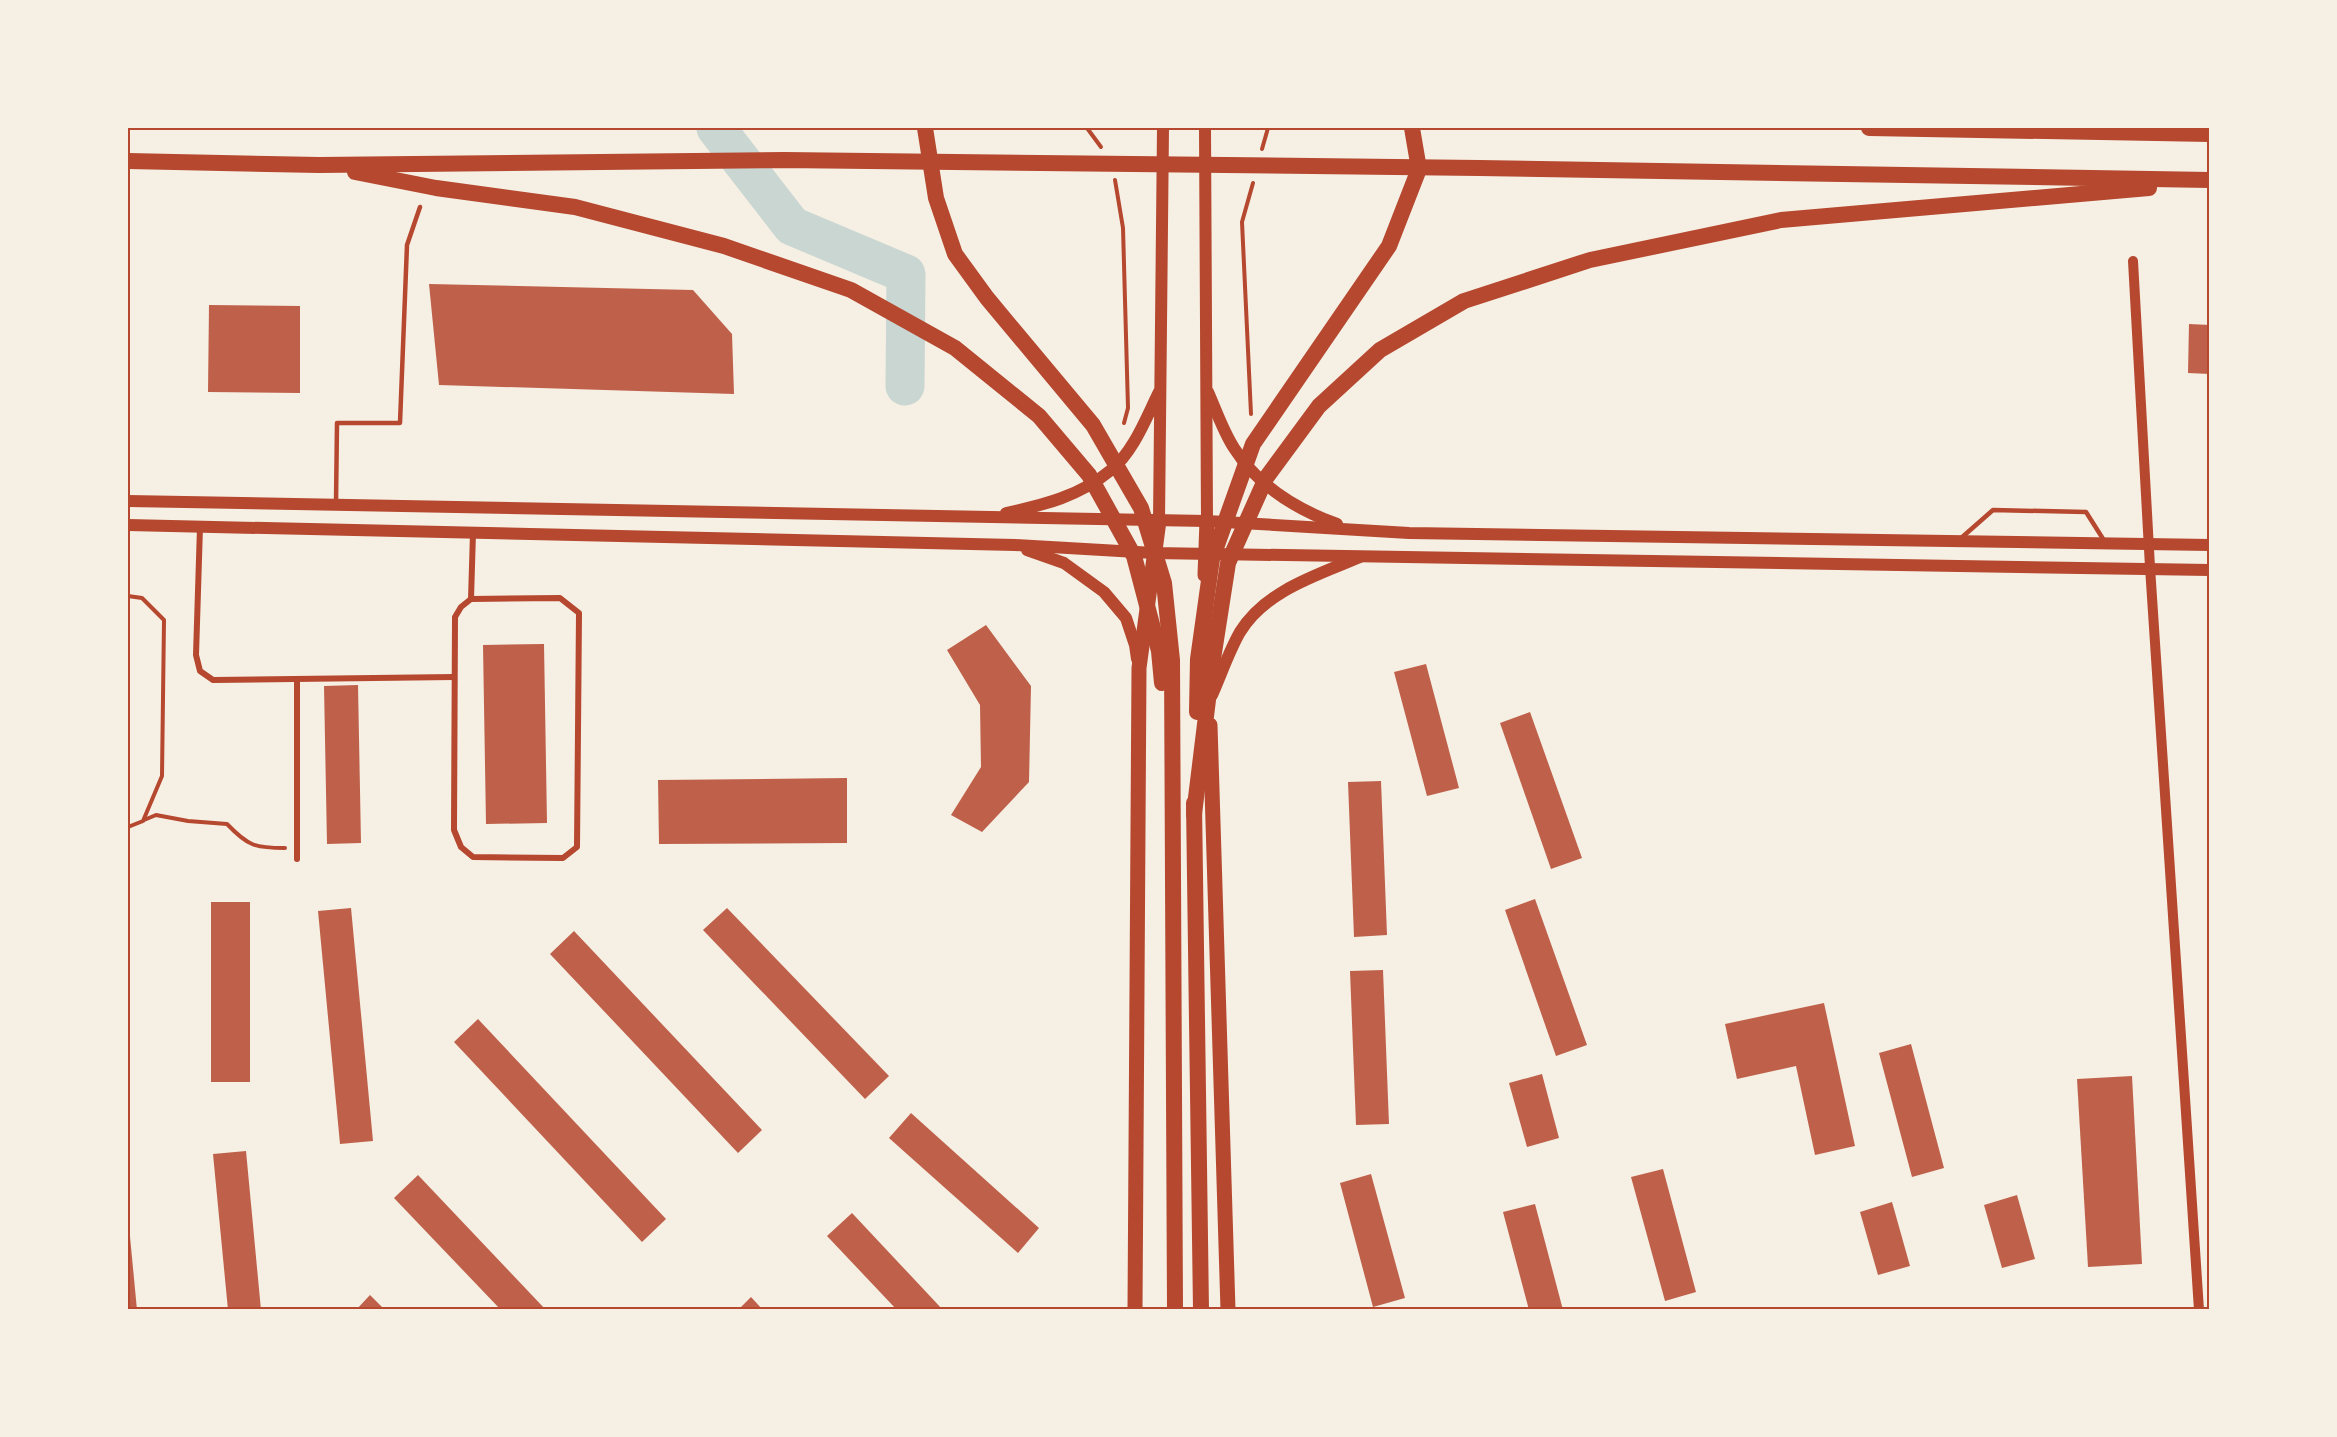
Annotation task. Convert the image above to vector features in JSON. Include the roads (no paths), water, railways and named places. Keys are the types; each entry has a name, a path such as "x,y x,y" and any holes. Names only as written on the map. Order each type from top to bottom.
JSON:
{"highway":[{"path":"925,128 936,198 955,254 987,298 1093,425 1141,508 1164,583 1172,660 1175,1310"},
{"path":"1201,1310 1194,814 1198,658 1212,559 1253,444 1389,246 1419,169 1412,128"},
{"path":"1869,128 2210,134"},
{"path":"128,161 319,165 784,160 1503,168 2210,182"},
{"path":"319,165 436,188 575,207 724,246 850,290 955,348 1039,416 1089,475 1134,556 1159,651 1172,789"},
{"path":"1194,814 1213,659 1228,562 1266,478 1319,406 1380,350 1464,301 1590,260 1781,220 2210,182"}],"main road":[{"path":"1135,1310 1138,668 1159,521 1163,128"},
{"path":"1204,128 1207,521 1205,553 1228,1310"},
{"path":"1206,387 1233,446 1253,474 1273,491 1310,514 1349,529"},
{"path":"982,518 1043,506 1070,497 1112,470 1142,429 1160,388"},
{"path":"128,501 1207,521 1409,533 2210,546"},
{"path":"128,525 1015,545 1154,552 2150,567 2210,570"},
{"path":"1015,545 1064,563 1104,592 1126,618 1135,645 1138,668"},
{"path":"1209,702 1241,631 1265,603 1294,585 1365,555"}],"street":[{"path":"2133,261 2150,567 2199,1310"},
{"path":"200,527 196,655 200,671 213,680 454,677"},
{"path":"471,599 473,533"},
{"path":"560,598 579,613 577,847 563,858 473,857 461,847 454,830 455,617 461,607 471,599 560,598"},
{"path":"297,679 297,859"}],"lane":[{"path":"336,506 337,423 400,423 407,245 420,207"},
{"path":"1958,542 1993,510 2086,512 2107,544"}],"waterway":[{"path":"716,128 792,226 906,274 905,386"}]}
